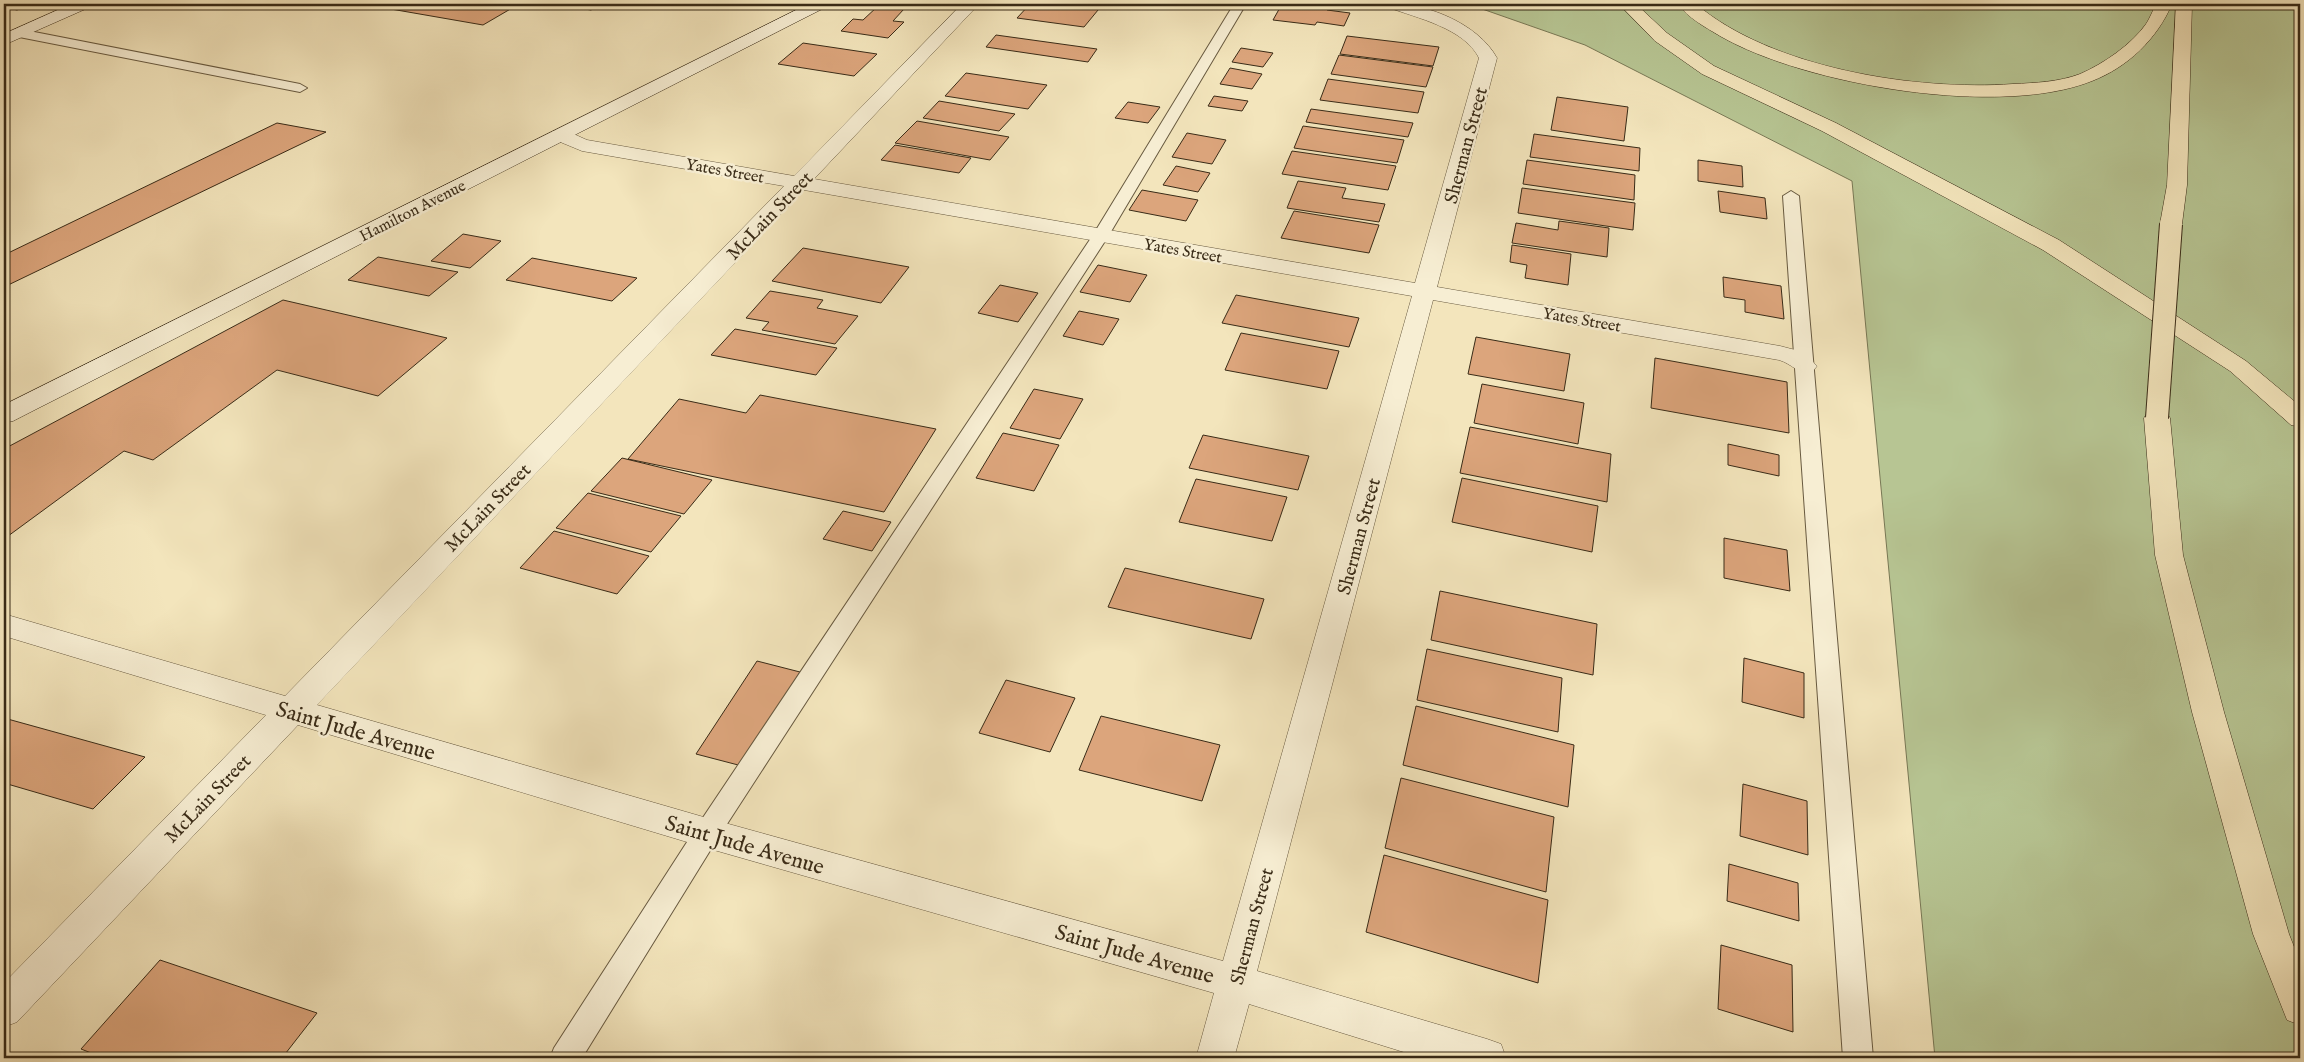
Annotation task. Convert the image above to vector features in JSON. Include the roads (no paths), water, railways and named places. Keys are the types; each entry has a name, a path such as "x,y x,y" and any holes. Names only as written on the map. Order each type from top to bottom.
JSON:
{"highway":[{"path":"1627,4 1661,37 1708,70 1829,127 2050,245 2238,366 2300,418"},
{"path":"1686,4 1706,21 1749,44 1816,68 1880,82 1961,92 2031,90 2081,80 2127,54 2154,25 2164,4"},
{"path":"2184,4 2177,185 2171,224 2157,418 2169,555 2208,712 2271,934 2300,1008"}],"street":[{"path":"11,37 84,4"},
{"name":"Hamilton Avenue","path":"4,415 820,4"},
{"name":"McLain Street","path":"4,1010 971,4"},
{"name":"Sherman Street","path":"1215,1058 1488,58 1486,50 1475,39 1393,4"},
{"name":"Yates Street","path":"560,135 582,144 799,183 1780,353 1795,357 1804,366"},
{"name":"Saint Jude Avenue","path":"4,625 707,834 1236,982 1348,1018 1487,1058"}],"lane":[{"path":"565,1058 707,834 1101,235 1240,4"},
{"path":"11,37 300,88"},
{"path":"1791,196 1858,1058"}]}
